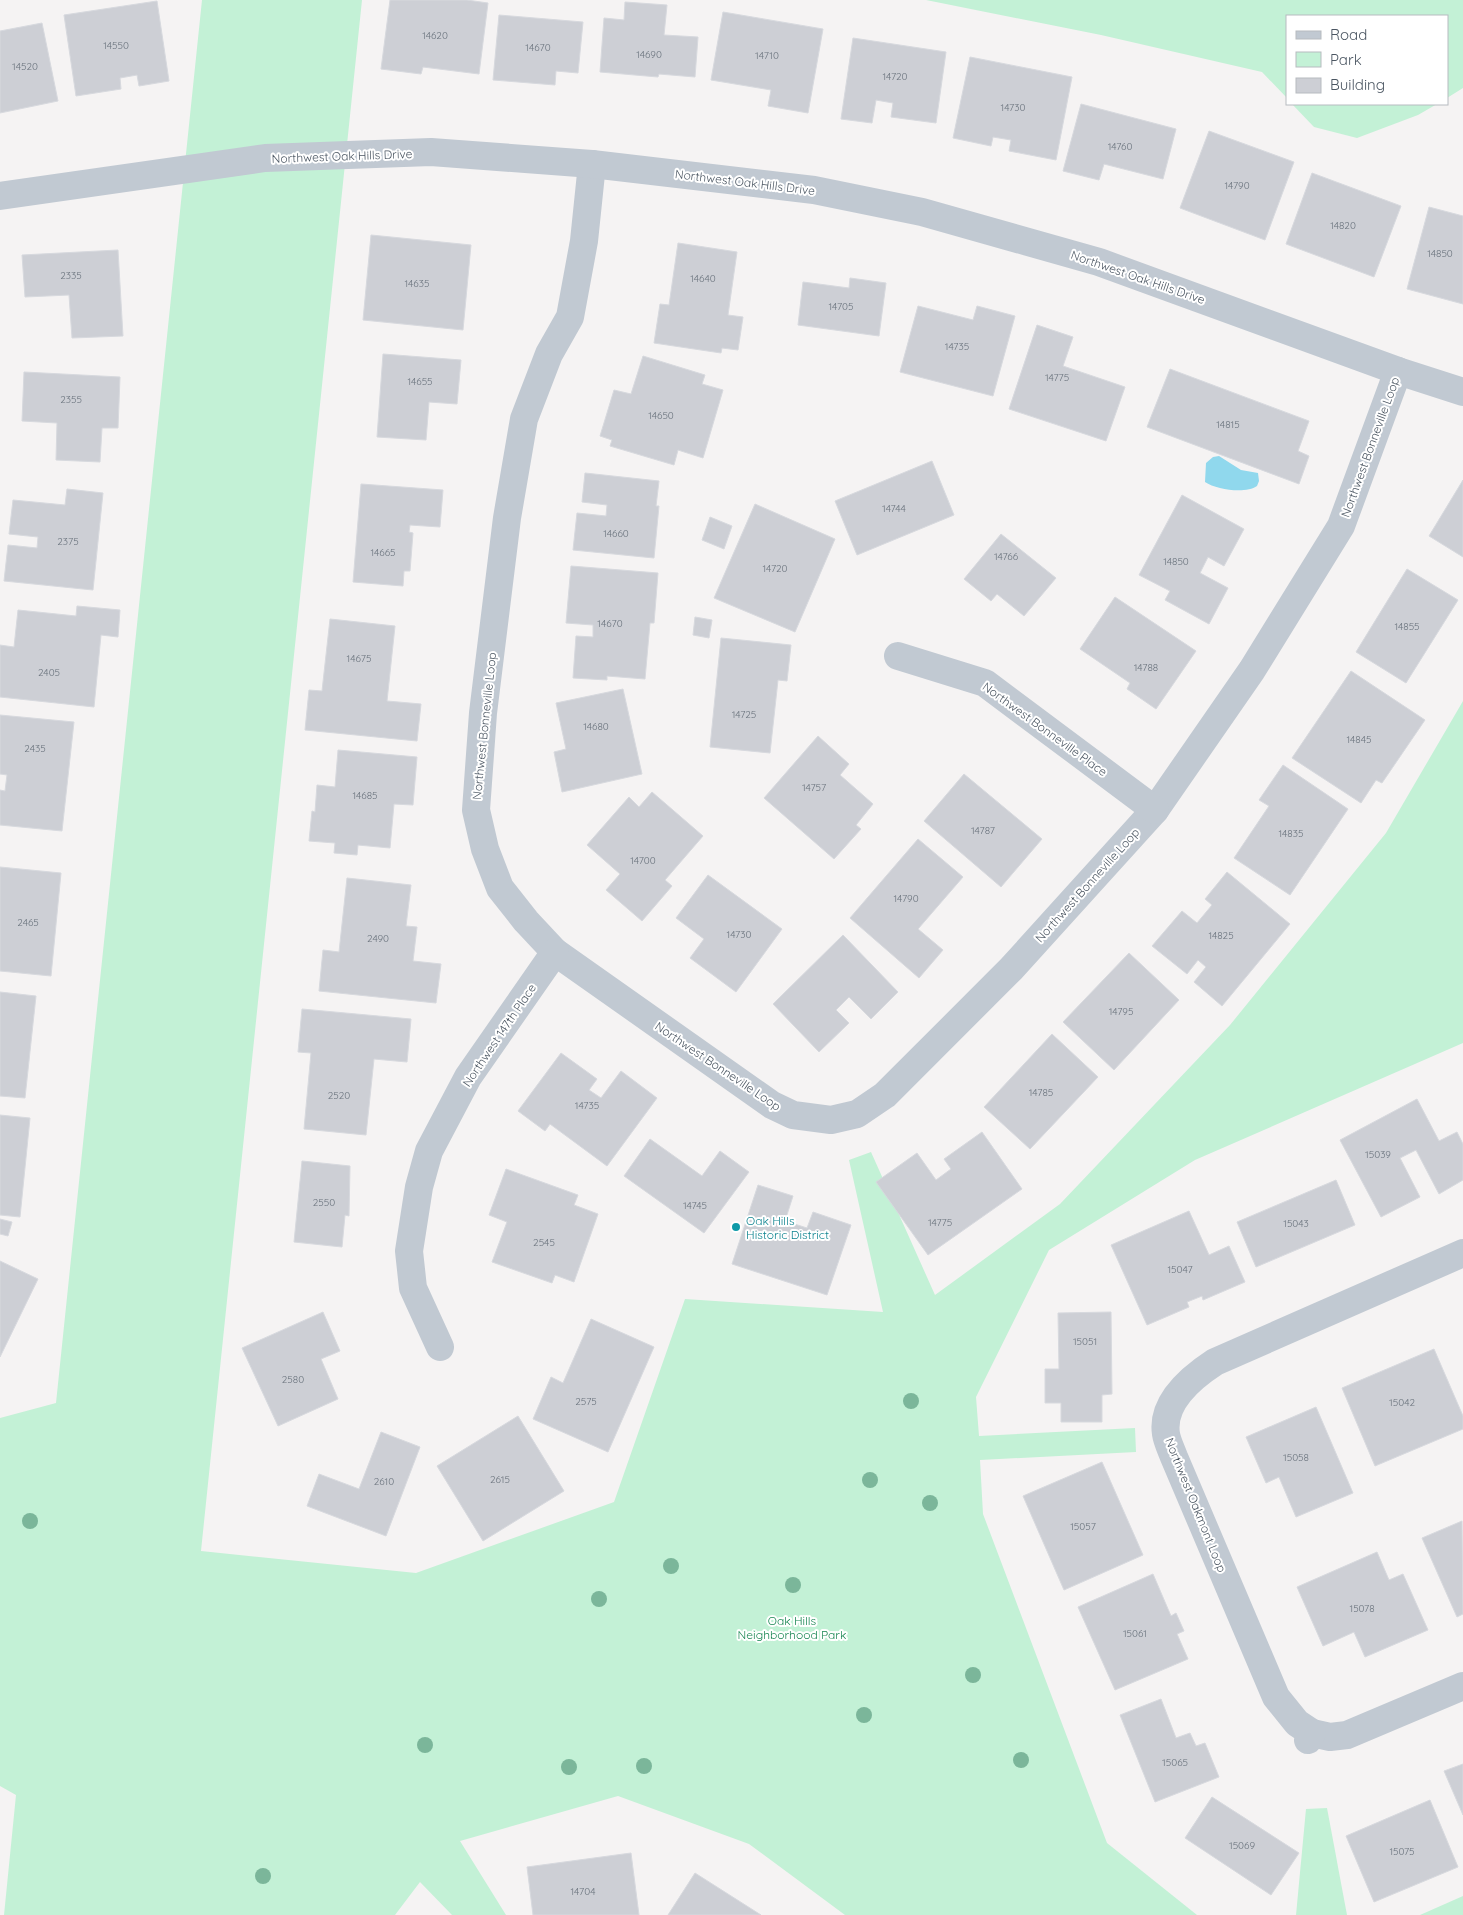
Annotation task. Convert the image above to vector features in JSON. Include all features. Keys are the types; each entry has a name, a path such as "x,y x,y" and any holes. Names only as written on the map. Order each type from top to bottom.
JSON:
{"street":[{"name":"Northwest Oak Hills Drive","path":"0,196 265,158 431,152 592,164 814,190 922,212 1099,262 1398,371 1463,392"},
{"name":"Northwest Bonneville Loop","path":"592,164 584,241 570,317 549,354 524,419 507,518 483,713 476,810 485,849 500,888 526,922 555,952 772,1105 793,1115 830,1120 857,1114 885,1095 1010,969 1155,810 1252,670 1341,526 1398,371"},
{"name":"Northwest Bonneville Place","path":"898,656 985,683 1155,810"},
{"name":"Northwest 147th Place","path":"440,1347 413,1288 409,1251 419,1187 429,1151 468,1077 555,952"},
{"name":"Northwest Oakmont Loop","path":"1463,1254 1215,1362 1192,1378 1170,1406 1166,1434 1272,1688 1285,1710 1310,1737 1347,1735 1463,1686"}],"green space":[{"name":"Oak Hills Neighborhood Park","path":"202,0 362,0 201,1551 416,1573 614,1502 685,1299 883,1312 849,1160 871,1152 935,1295 1060,1204 1230,1025 1386,833 1463,701 1463,1043 1195,1160 1049,1250 976,1397 979,1436 1135,1428 1136,1452 980,1460 983,1514 1107,1843 1197,1915 845,1915 749,1844 618,1796 460,1841 506,1915 452,1915 420,1882 395,1915 4,1915 16,1795 0,1786 0,1418 56,1403"},
{"path":"926,0 1463,0 1463,88 1448,97 1448,15 1286,15 1286,97 1262,72 1101,35"},
{"path":"1293,105 1435,105 1418,115 1357,138 1314,127"},
{"path":"1327,1808 1347,1915 1296,1915 1306,1809"},
{"path":"1463,1896 1463,1915 1420,1915"}],"water":[{"path":"1219,456 1241,470 1258,473 1259,481 1257,486 1246,490 1231,490 1205,482 1206,463 1213,457"}],"building":[{"path":"390,0 467,0 488,3 479,74 423,67 421,74 381,69"},
{"path":"157,1 169,81 139,86 137,75 120,78 121,89 76,96 64,15"},
{"path":"625,2 667,5 664,35 698,37 695,77 659,74 658,77 600,72 604,18 624,20"},
{"path":"723,12 823,29 808,113 768,106 771,90 711,80"},
{"path":"499,15 583,22 578,73 556,71 555,85 493,80"},
{"path":"42,23 58,101 0,113 0,31"},
{"path":"853,38 946,52 936,123 891,117 893,103 876,100 872,123 841,119"},
{"path":"970,57 1072,77 1056,160 1009,151 1011,140 993,137 991,146 953,138"},
{"path":"1081,104 1176,129 1163,179 1104,164 1099,180 1063,171"},
{"path":"1209,131 1294,162 1265,240 1180,208"},
{"path":"1312,173 1401,206 1374,277 1286,244"},
{"path":"1429,207 1463,216 1463,304 1407,289"},
{"path":"371,235 471,245 463,330 363,320"},
{"path":"678,243 737,252 728,315 743,317 738,350 722,348 721,353 654,343 660,304 669,305"},
{"path":"118,250 123,336 72,338 69,295 25,297 22,255"},
{"path":"850,278 886,283 879,336 798,325 803,282 849,288"},
{"path":"918,306 973,320 977,306 1015,316 993,396 900,372"},
{"path":"1037,325 1073,337 1063,366 1125,387 1106,441 1009,409"},
{"path":"383,354 461,360 457,404 429,402 426,440 377,437"},
{"path":"643,356 705,375 702,384 723,390 703,458 678,450 674,465 610,446 612,440 600,436 614,390 631,394"},
{"path":"1170,369 1309,421 1298,451 1309,456 1299,484 1147,427"},
{"path":"24,372 120,377 118,428 102,428 100,462 56,460 57,423 22,421"},
{"path":"932,461 954,515 857,555 835,501"},
{"path":"585,473 659,481 656,506 659,506 654,558 573,550 577,513 606,516 607,505 582,502"},
{"path":"1463,480 1463,557 1429,536"},
{"path":"361,484 443,490 440,527 410,525 409,532 413,533 410,571 404,571 403,586 353,582"},
{"path":"67,489 103,493 93,590 4,581 8,545 37,548 38,537 9,534 13,500 65,505"},
{"path":"1182,495 1244,529 1224,566 1208,557 1200,573 1228,588 1209,624 1165,600 1170,591 1139,575"},
{"path":"755,504 835,539 795,632 714,598"},
{"path":"710,517 732,526 724,549 702,540"},
{"path":"1001,534 1056,578 1024,616 997,594 991,601 964,579"},
{"path":"571,566 658,573 654,623 650,623 645,679 607,676 607,680 573,678 576,636 593,637 593,625 566,623"},
{"path":"1407,569 1458,600 1406,683 1356,652"},
{"path":"1115,597 1196,651 1156,709 1127,689 1130,683 1080,649"},
{"path":"77,606 120,610 118,637 101,635 94,707 0,697 0,645 14,647 18,610 76,616"},
{"path":"695,617 712,620 709,638 693,635"},
{"path":"330,619 395,626 387,701 421,704 417,741 305,730 309,690 322,691"},
{"path":"721,638 791,645 787,681 778,680 770,753 710,747"},
{"path":"1351,671 1425,720 1382,783 1376,780 1361,803 1292,758"},
{"path":"623,689 642,774 562,792 554,752 566,749 556,703"},
{"path":"0,715 74,722 62,831 0,825 0,790 5,791 7,775 0,774"},
{"path":"818,736 849,764 840,775 873,804 856,825 861,829 834,859 764,798"},
{"path":"338,750 417,757 413,805 394,804 390,848 358,845 357,855 334,853 335,843 309,841 312,811 315,812 317,785 335,787"},
{"path":"1283,765 1348,809 1290,895 1234,858 1269,806 1259,800"},
{"path":"964,774 1042,839 1001,887 924,821"},
{"path":"652,792 703,836 665,880 672,886 642,921 606,890 620,874 587,845 629,797 639,807"},
{"path":"918,839 963,877 918,929 943,950 919,978 850,918"},
{"path":"0,867 61,873 51,976 0,971"},
{"path":"1227,872 1290,924 1222,1006 1194,982 1206,967 1198,960 1187,974 1152,946 1182,911 1197,923 1212,905 1205,899"},
{"path":"708,875 782,929 736,992 690,958 704,939 676,918"},
{"path":"347,878 411,885 406,926 417,927 413,961 441,964 436,1003 319,991 323,950 339,952"},
{"path":"843,935 898,992 871,1019 849,997 836,1010 849,1023 819,1052 773,1004"},
{"path":"1129,953 1179,1000 1114,1070 1063,1022"},
{"path":"0,992 36,996 25,1098 0,1096"},
{"path":"302,1009 411,1019 407,1062 374,1059 366,1135 304,1129 311,1053 298,1052"},
{"path":"1052,1034 1098,1077 1030,1149 984,1107"},
{"path":"561,1053 597,1079 589,1090 601,1098 621,1071 657,1098 607,1166 550,1124 545,1131 518,1111"},
{"path":"1417,1099 1439,1141 1457,1132 1463,1144 1463,1180 1439,1194 1416,1150 1400,1158 1420,1197 1381,1217 1340,1140"},
{"path":"0,1115 30,1118 20,1217 0,1215"},
{"path":"982,1132 1022,1189 928,1255 876,1182 917,1153 936,1180 951,1169 944,1159"},
{"path":"650,1139 702,1176 720,1151 749,1172 704,1233 624,1176"},
{"path":"302,1161 350,1166 349,1216 345,1215 342,1247 294,1242"},
{"path":"506,1169 578,1195 574,1205 598,1214 574,1282 555,1275 552,1283 492,1262 507,1222 489,1215"},
{"path":"1336,1180 1355,1225 1256,1267 1237,1222"},
{"path":"758,1185 793,1196 785,1221 807,1228 813,1212 851,1225 827,1295 732,1264"},
{"path":"1189,1211 1209,1255 1229,1246 1245,1282 1203,1300 1202,1296 1187,1302 1189,1307 1147,1325 1111,1245"},
{"path":"0,1219 12,1222 8,1236 0,1234"},
{"path":"0,1261 38,1279 0,1357"},
{"path":"323,1312 340,1351 321,1359 338,1399 278,1426 242,1348"},
{"path":"1111,1312 1112,1394 1102,1395 1102,1422 1061,1422 1061,1403 1045,1403 1045,1369 1059,1369 1058,1313"},
{"path":"591,1319 654,1347 608,1452 533,1419 551,1377 563,1383"},
{"path":"1434,1349 1463,1416 1463,1429 1375,1466 1342,1388"},
{"path":"1316,1407 1353,1493 1296,1517 1279,1477 1266,1483 1246,1437"},
{"path":"518,1416 564,1491 483,1541 437,1466"},
{"path":"381,1432 420,1447 386,1536 307,1506 319,1474 359,1489"},
{"path":"1102,1462 1143,1555 1064,1590 1023,1496"},
{"path":"1462,1521 1463,1614 1457,1617 1422,1538"},
{"path":"1377,1552 1389,1580 1403,1574 1428,1630 1365,1657 1354,1632 1323,1646 1297,1587"},
{"path":"1153,1574 1171,1616 1176,1613 1184,1631 1177,1634 1188,1659 1115,1690 1078,1607"},
{"path":"1161,1699 1176,1738 1190,1733 1196,1746 1205,1743 1219,1777 1155,1802 1120,1715"},
{"path":"1463,1764 1463,1815 1444,1771"},
{"path":"1212,1797 1299,1853 1271,1895 1185,1838"},
{"path":"1430,1800 1458,1867 1374,1902 1346,1836"},
{"path":"631,1853 639,1915 533,1915 527,1867"},
{"path":"695,1873 761,1915 668,1915"}],"place":[{"name":"Oak Hills Historic District","path":"736,1227"}]}
